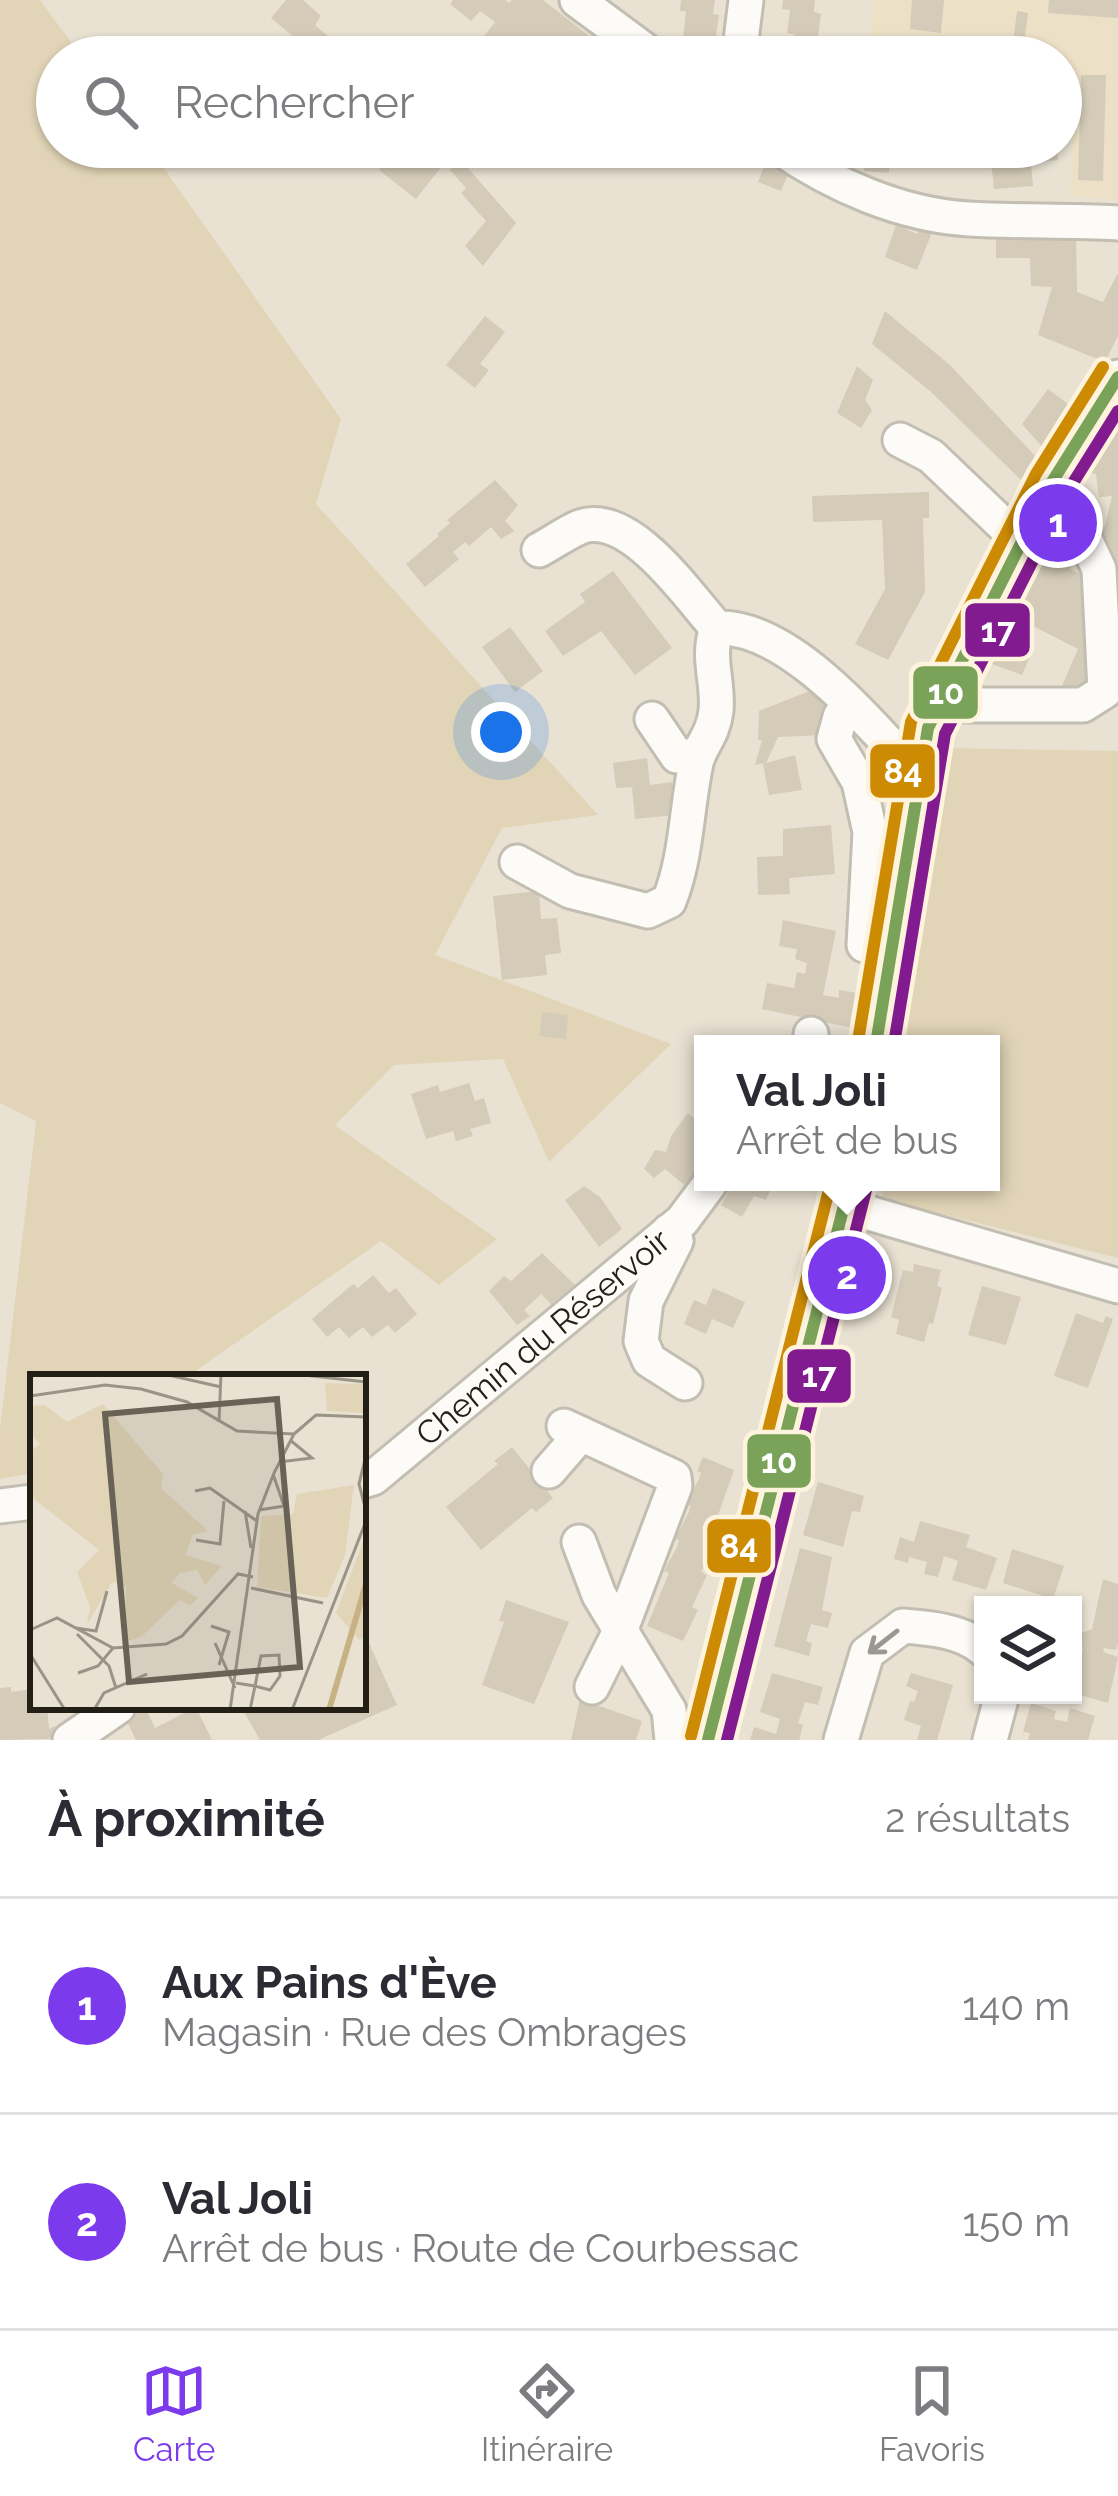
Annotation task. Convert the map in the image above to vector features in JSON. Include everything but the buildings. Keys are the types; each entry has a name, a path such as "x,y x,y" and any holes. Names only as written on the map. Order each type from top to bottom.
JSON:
{"street":[{"path":"578,0 626,36"},
{"path":"742,36 746,0"},
{"path":"813,168 840,184 930,213 967,219 1118,224"},
{"path":"877,1035 928,728 1052,482 1108,411 1118,376"},
{"path":"900,440 931,456 1021,542"},
{"path":"940,705 1083,705 1106,691 1099,569 1067,501 1052,482"},
{"path":"539,550 584,525 637,538 717,628 731,628 797,655 918,775"},
{"path":"517,862 570,891 648,911 669,901 682,868 697,756 710,739 716,708 710,646 717,628"},
{"path":"849,703 834,739 859,782 870,832 864,945"},
{"path":"652,719 677,756 697,756"},
{"name":"Chemin du Réservoir","path":"366,1480 669,1231 703,1191"},
{"path":"708,1740 847,1194 1118,1286"},
{"path":"669,1231 676,1241 646,1300 641,1340 649,1360 685,1383"},
{"path":"549,1471 572,1430 674,1477 675,1486 621,1629 592,1687"},
{"path":"0,1506 30,1502"},
{"path":"579,1542 599,1595 669,1710 672,1740"},
{"path":"841,1740 867,1653 904,1626 974,1641"},
{"path":"990,1740 999,1704"},
{"path":"70,1740 114,1710"}],"shaded area":[{"path":"0,0 40,0 67,36 36,36 36,168 164,168 341,419 316,504 598,815 502,828 435,955 671,1044 549,1162 503,1059 394,1065 335,1125 497,1239 439,1285 381,1241 191,1374 30,1374 30,1474 0,1479 0,1429 36,1121 0,1103"},
{"path":"873,0 1118,0 1118,200 1070,196 1071,168 1082,168 1082,36 869,36"},
{"path":"949,748 1118,751 1118,1258 882,1199 883,1191 1000,1191 1000,1035 906,1035"}],"transit line":[{"name":"84","path":"859,1035 911,722 1036,474 1103,367"},
{"name":"10","path":"877,1035 928,728 1052,482 1118,377"},
{"name":"17","path":"895,1035 945,734 1068,491 1118,411"},
{"name":"84","path":"691,1736 829,1191"},
{"name":"10","path":"708,1740 848,1191"},
{"name":"17","path":"727,1740 866,1191"}],"place":[{"name":"Aux Pains d'Ève","path":"1058,523"},
{"name":"Val Joli","path":"847,1275"}]}
